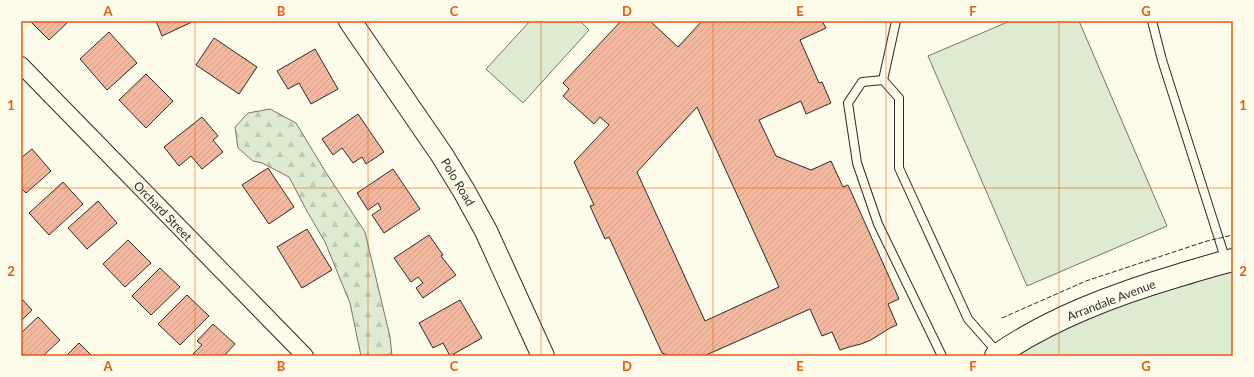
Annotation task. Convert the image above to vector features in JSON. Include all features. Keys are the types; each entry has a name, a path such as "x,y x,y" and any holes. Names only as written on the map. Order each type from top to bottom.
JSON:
{"street":[{"name":"Polo Road","path":"350,21 442,155 464,191 486,231 543,356"},
{"name":"Orchard Street","path":"21,65 305,356"},
{"name":"Arrandale Avenue","path":"999,355 1014,344 1070,314 1140,287 1230,261"}],"lane":[{"path":"883,80 896,21"},
{"path":"1152,21 1162,60 1230,261"},
{"path":"883,80 899,98 899,168 968,319 999,355"},
{"path":"883,80 862,82 848,103 857,163 878,224 942,356"}],"green space":[{"path":"530,21 580,21 589,30 523,103 486,69"},
{"path":"1010,21 1079,21 1167,226 1027,286 928,56"},
{"path":"270,109 296,123 365,232 390,337 392,356 361,356 350,303 325,242 289,177 262,163 253,161 238,148 235,127 248,113"},
{"path":"1233,260 1233,356 996,356"}],"building":[{"path":"30,21 69,21 49,40"},
{"path":"156,21 194,21 162,36"},
{"path":"621,21 650,21 678,47 702,21 822,21 826,28 800,40 819,83 822,82 831,103 806,114 801,101 759,120 776,156 811,170 831,161 843,187 848,185 899,299 888,304 897,325 871,340 840,350 832,332 822,336 810,309 704,356 670,356 662,353 609,237 605,239 590,206 594,205 574,162 609,125 600,117 594,124 563,96 569,89 563,83","holes":["697,107 779,287 705,321 637,172"]},
{"path":"109,32 137,63 107,90 80,59"},
{"path":"214,38 257,67 239,94 196,65"},
{"path":"315,49 338,89 311,104 299,83 288,89 277,71"},
{"path":"146,74 173,101 146,128 119,100"},
{"path":"358,114 384,152 366,164 362,157 353,163 342,148 333,155 322,139"},
{"path":"202,117 218,136 213,140 223,152 202,169 191,156 179,166 164,147"},
{"path":"32,149 51,171 26,193 21,188 21,158"},
{"path":"268,168 294,207 269,224 242,185"},
{"path":"393,169 420,209 384,233 372,215 381,209 378,203 368,210 357,193"},
{"path":"63,182 83,204 49,235 29,213"},
{"path":"98,201 117,223 87,249 68,228"},
{"path":"307,229 332,270 302,288 277,247"},
{"path":"429,235 443,255 441,256 456,275 423,298 416,288 423,283 418,277 411,282 394,258"},
{"path":"128,240 151,263 125,287 103,264"},
{"path":"160,268 180,287 151,315 132,296"},
{"path":"187,295 209,316 180,345 158,324"},
{"path":"21,298 32,310 21,321"},
{"path":"460,300 482,338 450,356 443,343 433,348 419,323"},
{"path":"38,317 60,340 43,356 25,356 21,352 21,333"},
{"path":"213,324 235,344 224,356 196,356 193,354 202,345 197,341"},
{"path":"79,343 92,356 66,356"}],"fence":[{"path":"1002,318 1086,281 1207,241 1233,235"}]}
